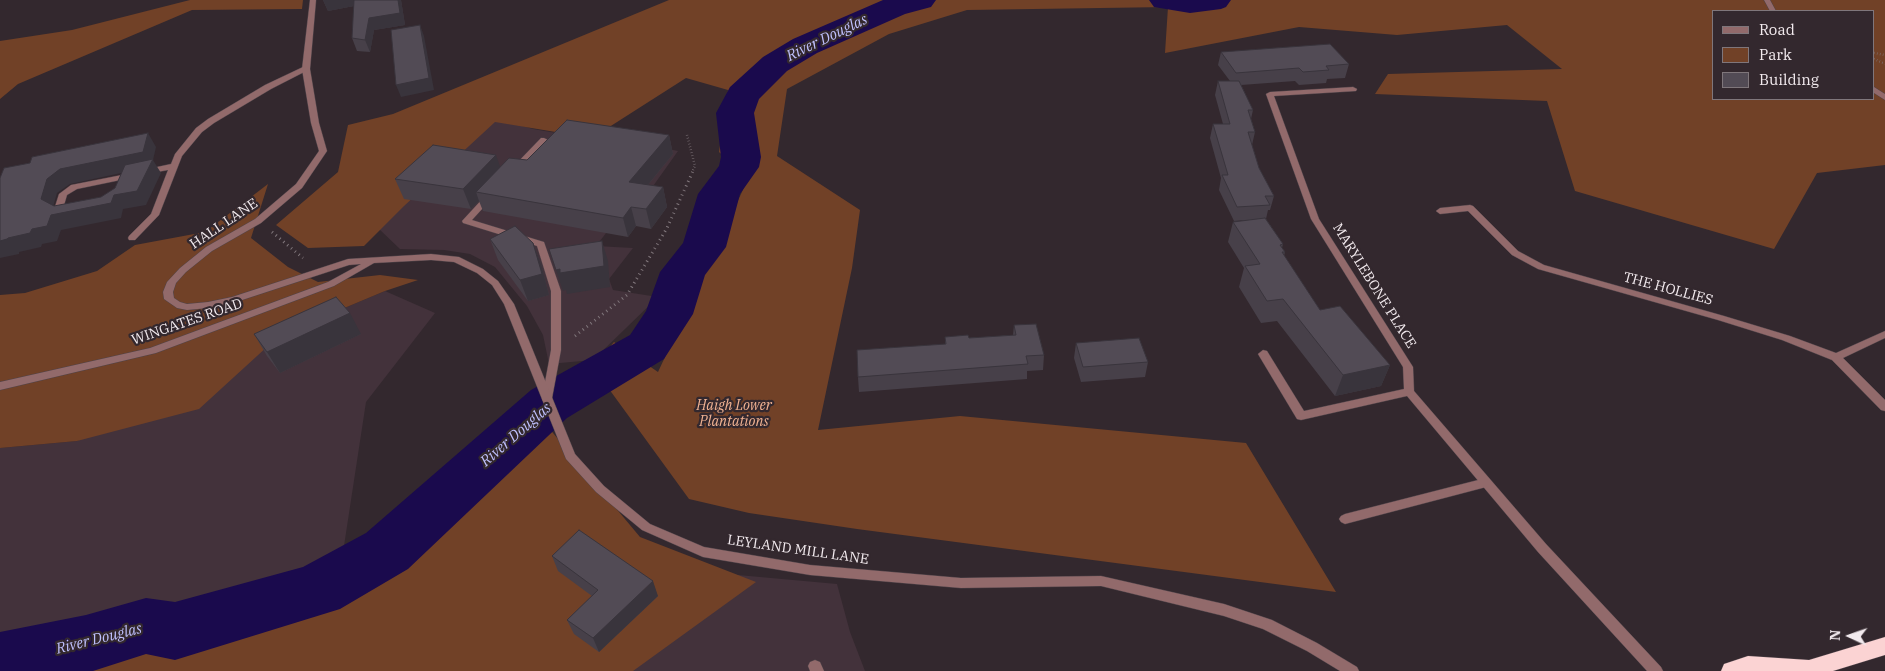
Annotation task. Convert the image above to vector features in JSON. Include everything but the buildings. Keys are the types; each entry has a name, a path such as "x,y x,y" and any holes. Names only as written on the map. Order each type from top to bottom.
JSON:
{"highway":[{"path":"1731,671 1748,665 1808,670 1885,646"}],"street":[{"name":"HALL LANE","path":"313,0 306,69 315,123 323,151 299,186 258,220 209,249 183,270 172,282 168,292 169,299 177,305 187,307 208,305 233,300 348,262 376,260"},
{"path":"132,238 155,215 178,156 199,130 268,87 306,69"},
{"name":"MARYLEBONE PLACE","path":"1353,89 1270,94 1315,219 1408,367 1409,392"},
{"path":"1875,90 1885,98"},
{"path":"511,174 544,140"},
{"path":"72,214 64,216 57,214 63,194 74,186 128,180 174,166"},
{"path":"498,187 466,221 541,244 556,291 556,350 547,398"},
{"name":"THE HOLLIES","path":"1440,212 1470,208 1514,253 1541,267 1721,318 1836,356 1885,407"},
{"name":"LEYLAND MILL LANE","path":"376,260 431,257 456,260 480,271 495,283 509,304 570,456 600,489 646,527 702,552 810,570 960,583 1101,581 1224,610 1267,624 1312,647 1352,671"},
{"name":"WINGATES ROAD","path":"0,386 152,351 330,284 376,260"},
{"path":"1836,356 1885,334"},
{"path":"1262,354 1301,416 1409,392 1542,548 1656,671"},
{"path":"1345,519 1486,483"}],"path":[{"path":"556,350 627,295 667,228 695,166 687,135"},
{"path":"258,220 318,271"}],"shaded area":[{"path":"447,104 533,129 615,143 620,139 678,151 651,189 638,192 596,246 633,248 609,279 613,290 658,297 593,360 549,364 543,335 527,306 495,267 470,254 444,250 400,249 336,188"},
{"path":"385,291 435,313 366,402 342,559 307,576 0,658 0,448 77,441 280,335"},
{"path":"716,573 837,584 850,632 865,671 599,671"}],"green space":[{"path":"190,0 303,0 302,9 192,10 18,84 0,99 0,41 72,30"},
{"name":"Haigh Lower Plantations","path":"669,0 1885,0 1885,165 1817,173 1774,249 1575,191 1547,101 1375,94 1388,74 1562,69 1507,25 1397,35 1299,27 1165,53 1168,7 967,10 889,34 787,89 777,156 860,210 852,268 818,430 960,416 1246,443 1336,592 857,529 749,513 689,499 593,367 614,342 658,372 748,179 719,152 728,90 686,78 592,138 495,122 404,206 364,246 308,248 276,225 338,172 348,125 393,114"},
{"path":"268,184 251,238 288,267 318,282 380,275 418,280 385,291 280,335 199,409 77,441 0,448 0,295 25,293 97,271 135,245 205,232"},
{"path":"548,427 640,537 756,582 633,671 0,671 0,658 307,576 342,559"}],"waterway":[{"name":"River Douglas","path":"0,662 86,644 146,626 175,631 318,590 387,551 549,404 647,347 669,314 683,272 704,247 719,194 739,167 741,157 735,113 743,95 775,64 805,46 894,7 920,0"},
{"name":"River Douglas","path":"1165,0 1190,3 1215,0"}]}
